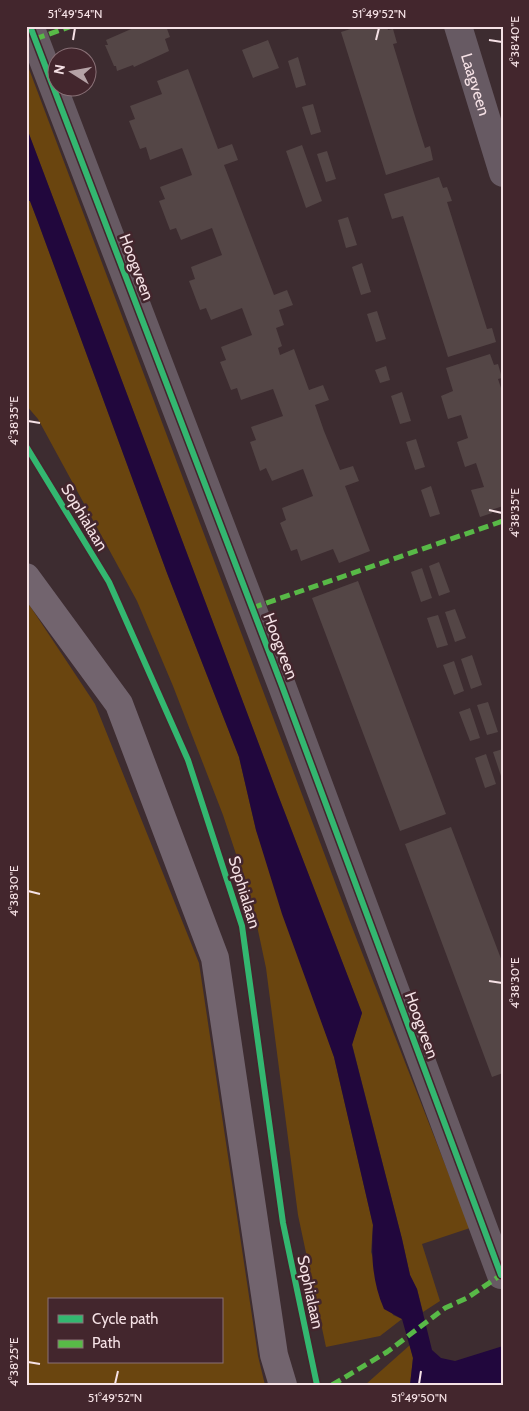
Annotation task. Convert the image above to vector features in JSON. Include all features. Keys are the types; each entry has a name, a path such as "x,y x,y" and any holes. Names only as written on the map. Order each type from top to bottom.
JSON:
{"street":[{"name":"Hoogveen","path":"30,26 282,686 501,1275 503,1274"},
{"name":"Laagveen","path":"458,26 503,172"},
{"path":"26,577 119,704 215,958 274,1355 283,1385"}],"shaded area":[{"path":"26,61 350,922 470,1228 422,1244 440,1301 423,1312 417,1289 410,1275 352,1044 362,1013 26,126"},
{"path":"26,126 362,1013 352,1045 410,1275 417,1289 432,1350 441,1358 455,1361 503,1346 503,1385 410,1385 413,1358 402,1319 384,1309 377,1288 372,1257 373,1225 334,1057 282,914 256,830 239,757 167,573 30,201 26,201"},
{"path":"26,201 30,201 167,573 239,757 256,830 334,1057 373,1225 371,1252 393,1315 402,1319 380,1336 326,1347 298,1215 266,968 252,902 223,815 173,686 137,601 38,419 26,405"},
{"path":"26,600 95,704 199,963 258,1356 265,1385 26,1385"},
{"path":"410,1345 413,1358 410,1385 365,1385"}],"building":[{"path":"138,26 166,26 170,37 165,39 169,51 134,67 133,65 117,71 105,45 108,45 106,40"},
{"path":"360,26 387,26 388,30 393,29 397,43 393,44 414,113 425,148 430,146 433,160 386,175 341,32"},
{"path":"268,40 279,68 253,78 242,50"},
{"path":"298,57 306,85 296,88 288,61"},
{"path":"188,69 218,149 232,144 238,160 224,165 274,295 287,290 293,305 279,310 284,325 276,328 282,346 278,348 280,355 294,349 309,390 323,385 329,400 315,405 324,431 340,470 353,466 359,481 345,486 370,551 339,563 333,549 301,561 297,549 291,551 280,523 286,520 282,508 313,496 303,469 272,481 266,468 260,471 250,442 256,440 251,427 283,416 273,389 241,400 237,388 231,390 220,362 226,360 221,347 252,335 242,308 211,320 206,308 200,310 189,281 195,279 191,267 222,255 212,228 181,240 176,228 170,230 159,201 165,199 160,187 192,175 187,161 182,148 150,160 146,147 140,149 129,121 135,119 130,106 162,94 157,81"},
{"path":"313,104 321,132 311,135 302,107"},
{"path":"302,145 322,201 306,208 286,151"},
{"path":"327,151 336,179 326,182 317,154"},
{"path":"439,177 443,188 447,187 452,201 447,202 487,329 492,328 496,342 448,357 403,216 392,219 384,194"},
{"path":"348,217 357,245 346,248 338,220"},
{"path":"362,263 371,292 361,295 352,267"},
{"path":"377,311 386,339 376,342 367,314"},
{"path":"490,354 494,365 498,364 502,378 498,379 503,394 503,506 491,510 492,513 480,517 471,490 484,487 476,463 465,467 457,442 468,438 461,415 448,419 441,396 453,391 446,368"},
{"path":"386,366 390,380 380,383 375,370"},
{"path":"402,392 411,421 400,424 391,396"},
{"path":"416,439 425,467 415,470 406,442"},
{"path":"431,486 440,514 430,517 421,490"},
{"path":"439,562 450,592 439,596 429,566"},
{"path":"422,568 432,598 421,602 411,572"},
{"path":"358,581 446,814 400,831 312,598"},
{"path":"455,609 466,638 455,642 445,612"},
{"path":"438,615 448,645 437,648 427,618"},
{"path":"472,655 482,685 471,689 461,659"},
{"path":"454,661 464,691 454,695 443,665"},
{"path":"488,702 498,732 487,735 477,705"},
{"path":"470,708 480,738 470,741 459,712"},
{"path":"503,749 503,779 502,779 493,752"},
{"path":"486,754 496,784 485,788 475,758"},
{"path":"451,827 503,964 503,1073 492,1077 405,844"}],"marked path":[{"path":"35,39 72,26"},
{"path":"252,608 503,521"},
{"path":"332,1385 387,1352 445,1308 467,1298 501,1275"}],"cycle path":[{"path":"30,26 282,686 501,1275 503,1274"},
{"name":"Sophialaan","path":"26,446 109,582 188,760 242,926 283,1223 317,1385"}]}
